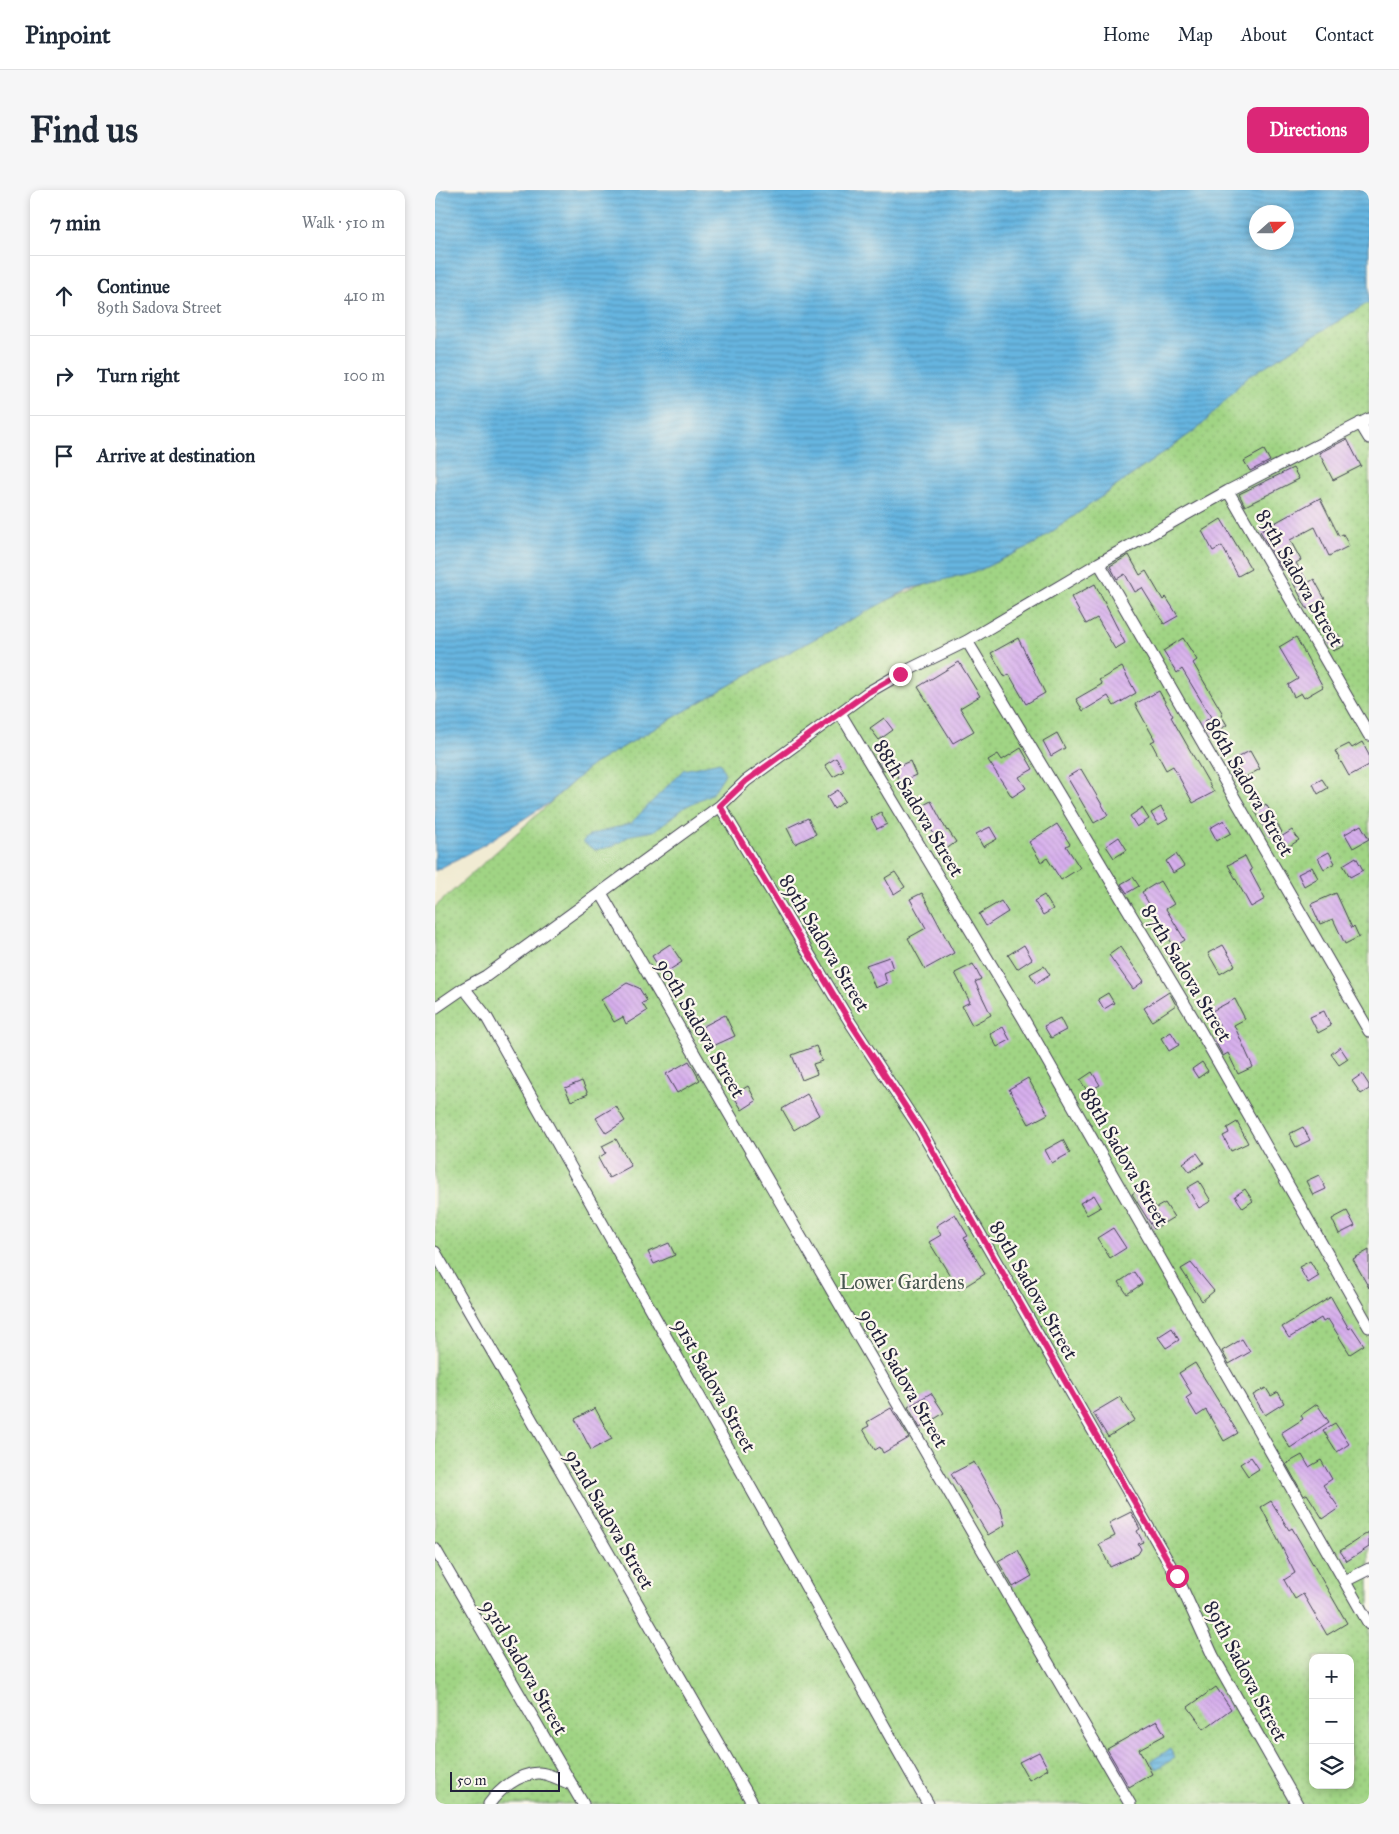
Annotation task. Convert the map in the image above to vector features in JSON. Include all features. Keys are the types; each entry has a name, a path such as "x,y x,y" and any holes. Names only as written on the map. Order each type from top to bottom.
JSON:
{"street":[{"path":"435,1008 464,988 486,976 601,893 720,806 746,781 867,693 900,674 967,642 1099,563 1229,491 1365,421 1369,438"},
{"name":"85th Sadova Street","path":"1229,491 1369,735"},
{"name":"86th Sadova Street","path":"1099,563 1369,1031"},
{"name":"87th Sadova Street","path":"967,642 1198,1027 1369,1327"},
{"name":"88th Sadova Street","path":"840,713 1023,1018 1369,1624"},
{"name":"89th Sadova Street","path":"720,806 850,1022 925,1138 1177,1576 1213,1656 1297,1804"},
{"name":"90th Sadova Street","path":"601,893 1130,1804"},
{"name":"91st Sadova Street","path":"464,988 486,1016 928,1804"},
{"name":"92nd Sadova Street","path":"435,1252 753,1804"},
{"name":"93rd Sadova Street","path":"435,1550 583,1804"},
{"path":"1345,1581 1369,1569"},
{"path":"489,1804 510,1783 538,1772 571,1784"}],"green space":[{"name":"Lower Gardens","path":"1369,302 1369,1804 435,1804 435,907 592,765 754,671 885,601 930,583 980,570 1036,543 1201,426 1245,378"}],"water":[{"path":"435,190 1369,190 1369,302 1246,378 1201,426 1036,543 980,570 909,589 754,671 592,765 549,803 483,845 435,871"},
{"path":"720,762 725,774 713,793 685,807 654,831 631,835 614,846 595,850 582,842 590,835 631,823 683,770"},
{"path":"1170,1749 1175,1758 1156,1769 1151,1761"}],"building":[{"path":"1347,439 1361,466 1333,480 1319,453"},
{"path":"1264,450 1270,461 1250,471 1244,461"},
{"path":"1293,468 1299,479 1245,506 1239,494"},
{"path":"1320,498 1339,536 1343,534 1349,546 1329,556 1315,527 1290,540 1301,560 1296,563 1308,583 1314,579 1325,599 1307,609 1286,569 1282,570 1260,531"},
{"path":"1221,519 1251,569 1238,576 1222,546 1213,551 1202,531"},
{"path":"1129,555 1140,575 1146,571 1163,600 1166,597 1178,616 1164,624 1142,588 1135,592 1125,574 1117,579 1110,566"},
{"path":"1095,584 1125,643 1115,649 1097,618 1086,624 1071,597"},
{"path":"1338,634 1344,646 1333,651 1327,639"},
{"path":"1296,637 1323,687 1304,698 1301,693 1294,697 1288,685 1298,679 1279,647"},
{"path":"1018,638 1045,693 1026,704 1009,674 1005,677 991,653"},
{"path":"1183,638 1197,660 1193,663 1223,714 1221,715 1227,725 1212,735 1204,722 1211,717 1182,669 1177,673 1163,651"},
{"path":"959,662 980,696 960,708 974,731 953,743 918,687"},
{"path":"1122,667 1136,693 1114,706 1108,696 1083,711 1076,699 1102,684 1099,680"},
{"path":"1159,691 1173,716 1171,717 1214,792 1193,803 1173,766 1166,770 1151,742 1155,740 1135,704"},
{"path":"884,718 893,730 879,740 870,728"},
{"path":"1057,733 1065,748 1051,756 1043,741"},
{"path":"1362,742 1369,755 1369,765 1349,776 1335,751 1349,744 1352,748"},
{"path":"1021,748 1033,769 1019,777 1026,788 1012,797 988,760 998,754 1002,760"},
{"path":"1250,751 1260,769 1244,778 1234,759"},
{"path":"884,753 892,765 883,771 876,759"},
{"path":"836,758 844,771 833,777 825,765"},
{"path":"910,761 916,775 900,782 894,768"},
{"path":"1081,769 1108,815 1094,823 1067,777"},
{"path":"1322,779 1328,788 1318,794 1313,784"},
{"path":"838,790 845,801 834,809 827,797"},
{"path":"931,801 947,831 956,842 945,850 928,825 925,826 916,809"},
{"path":"1266,804 1282,832 1270,837 1255,811"},
{"path":"1161,807 1168,819 1158,825 1151,813"},
{"path":"1142,808 1149,819 1137,827 1130,816"},
{"path":"881,812 887,824 877,829 871,818"},
{"path":"808,818 816,834 795,844 787,828"},
{"path":"1224,820 1231,833 1217,841 1210,828"},
{"path":"1057,824 1070,844 1066,846 1080,868 1061,880 1047,858 1041,862 1029,842"},
{"path":"1361,825 1369,839 1353,848 1345,834"},
{"path":"990,827 997,839 983,847 976,834"},
{"path":"1292,830 1299,840 1288,847 1281,837"},
{"path":"1119,837 1127,850 1114,858 1106,846"},
{"path":"1329,852 1335,863 1324,869 1318,858"},
{"path":"1176,854 1184,866 1173,873 1166,861"},
{"path":"1245,856 1252,870 1250,871 1265,899 1251,907 1228,865"},
{"path":"1356,857 1363,870 1350,877 1343,865"},
{"path":"1312,867 1318,878 1304,886 1298,874"},
{"path":"895,872 905,887 894,894 885,878"},
{"path":"1133,877 1139,886 1127,893 1121,884"},
{"path":"1160,881 1174,904 1166,909 1185,940 1174,947 1142,892"},
{"path":"922,893 954,953 925,969 908,938 926,928 910,899"},
{"path":"1336,893 1352,928 1354,926 1359,937 1345,944 1333,919 1320,924 1311,904"},
{"path":"1044,895 1053,909 1043,915 1034,901"},
{"path":"1001,901 1008,912 986,926 979,914"},
{"path":"670,944 682,962 663,974 652,956"},
{"path":"1024,945 1032,959 1017,969 1008,955"},
{"path":"1223,945 1235,965 1220,974 1208,953"},
{"path":"1120,947 1144,981 1133,989 1109,955"},
{"path":"889,957 893,969 884,973 887,983 875,988 866,965"},
{"path":"973,964 981,979 975,982 991,1015 972,1025 962,1006 970,1002 955,973"},
{"path":"1044,966 1050,975 1036,984 1030,974"},
{"path":"627,983 639,988 647,1001 642,1003 647,1011 626,1024 623,1017 614,1022 601,1000"},
{"path":"1169,992 1176,1005 1152,1021 1144,1008"},
{"path":"1108,993 1114,1003 1104,1009 1098,999"},
{"path":"1235,999 1245,1019 1234,1025 1253,1067 1238,1074 1228,1053 1223,1056 1215,1041 1225,1037 1212,1011"},
{"path":"1324,1011 1331,1026 1318,1033 1310,1017"},
{"path":"725,1015 735,1036 711,1047 702,1027"},
{"path":"1060,1018 1066,1030 1051,1038 1044,1026"},
{"path":"1003,1027 1010,1040 997,1047 990,1034"},
{"path":"1171,1032 1179,1045 1169,1051 1161,1038"},
{"path":"816,1046 822,1061 813,1064 817,1074 802,1080 792,1055"},
{"path":"1340,1047 1348,1059 1339,1065 1331,1054"},
{"path":"689,1061 700,1080 677,1093 666,1074"},
{"path":"1202,1062 1208,1071 1198,1078 1192,1069"},
{"path":"1092,1072 1100,1085 1088,1092 1080,1080"},
{"path":"1362,1074 1369,1085 1369,1089 1361,1094 1352,1081"},
{"path":"1028,1078 1048,1114 1029,1124 1009,1089"},
{"path":"582,1081 588,1094 571,1101 565,1088"},
{"path":"748,1086 756,1101 742,1110 733,1095"},
{"path":"807,1094 819,1115 794,1130 782,1109"},
{"path":"616,1106 625,1121 606,1133 596,1118"},
{"path":"1237,1122 1248,1143 1231,1151 1223,1136 1229,1133 1227,1128"},
{"path":"1303,1127 1310,1140 1296,1147 1289,1134"},
{"path":"616,1139 631,1166 609,1178 598,1158 606,1153 602,1146"},
{"path":"1063,1140 1070,1153 1052,1163 1045,1150"},
{"path":"1197,1153 1204,1163 1190,1172 1183,1163"},
{"path":"1319,1175 1326,1189 1313,1195 1306,1181"},
{"path":"1199,1181 1211,1201 1199,1208 1187,1188"},
{"path":"1143,1187 1156,1208 1165,1203 1174,1217 1154,1229 1132,1194"},
{"path":"1245,1189 1253,1201 1243,1208 1235,1196"},
{"path":"1094,1195 1101,1207 1087,1215 1080,1203"},
{"path":"1347,1211 1355,1226 1339,1234 1332,1219"},
{"path":"955,1214 968,1236 964,1238 985,1274 959,1290 929,1242 941,1235 936,1226"},
{"path":"1113,1228 1126,1248 1110,1258 1097,1238"},
{"path":"669,1243 675,1255 654,1264 648,1252"},
{"path":"1369,1250 1369,1288 1353,1259"},
{"path":"1310,1261 1319,1276 1308,1283 1299,1267"},
{"path":"1191,1263 1214,1291 1202,1301 1181,1269"},
{"path":"1134,1272 1142,1284 1127,1294 1119,1282"},
{"path":"1331,1297 1349,1329 1352,1327 1364,1345 1350,1354 1328,1319 1323,1322 1321,1318 1289,1338 1282,1327"},
{"path":"1172,1328 1179,1340 1166,1348 1158,1337"},
{"path":"1242,1339 1250,1352 1229,1364 1222,1351"},
{"path":"1195,1363 1238,1433 1224,1441 1206,1410 1197,1416 1186,1398 1192,1394 1179,1373"},
{"path":"1266,1388 1271,1396 1278,1392 1284,1403 1265,1415 1253,1395"},
{"path":"931,1393 944,1413 920,1428 908,1407"},
{"path":"1120,1397 1135,1420 1108,1437 1093,1413"},
{"path":"1317,1404 1329,1422 1290,1448 1281,1433 1303,1419 1301,1415"},
{"path":"595,1408 612,1439 591,1450 575,1419"},
{"path":"891,1408 909,1438 883,1453 880,1447 875,1450 863,1429 869,1426 867,1422"},
{"path":"1335,1423 1349,1444 1337,1452 1323,1430"},
{"path":"1302,1455 1309,1467 1321,1460 1332,1479 1323,1485 1339,1508 1323,1519 1307,1494 1304,1496 1286,1464"},
{"path":"1251,1457 1259,1469 1248,1476 1240,1464"},
{"path":"974,1462 1001,1510 1005,1525 988,1535 951,1474"},
{"path":"1271,1501 1289,1530 1292,1528 1347,1623 1327,1635 1303,1594 1295,1599 1284,1580 1295,1573 1261,1507"},
{"path":"1131,1512 1140,1529 1137,1531 1143,1542 1138,1544 1141,1549 1138,1554 1110,1567 1099,1544 1115,1536 1109,1523"},
{"path":"1369,1532 1369,1547 1347,1561 1340,1551"},
{"path":"1018,1550 1032,1576 1013,1587 998,1561"},
{"path":"1216,1687 1231,1709 1204,1729 1188,1707"},
{"path":"1157,1721 1165,1735 1139,1749 1152,1774 1129,1787 1107,1749"},
{"path":"1039,1752 1048,1769 1029,1780 1019,1762"}],"route":[{"path":"900,674 867,693 746,781 720,806 850,1022 920,1129 1177,1576"}]}
